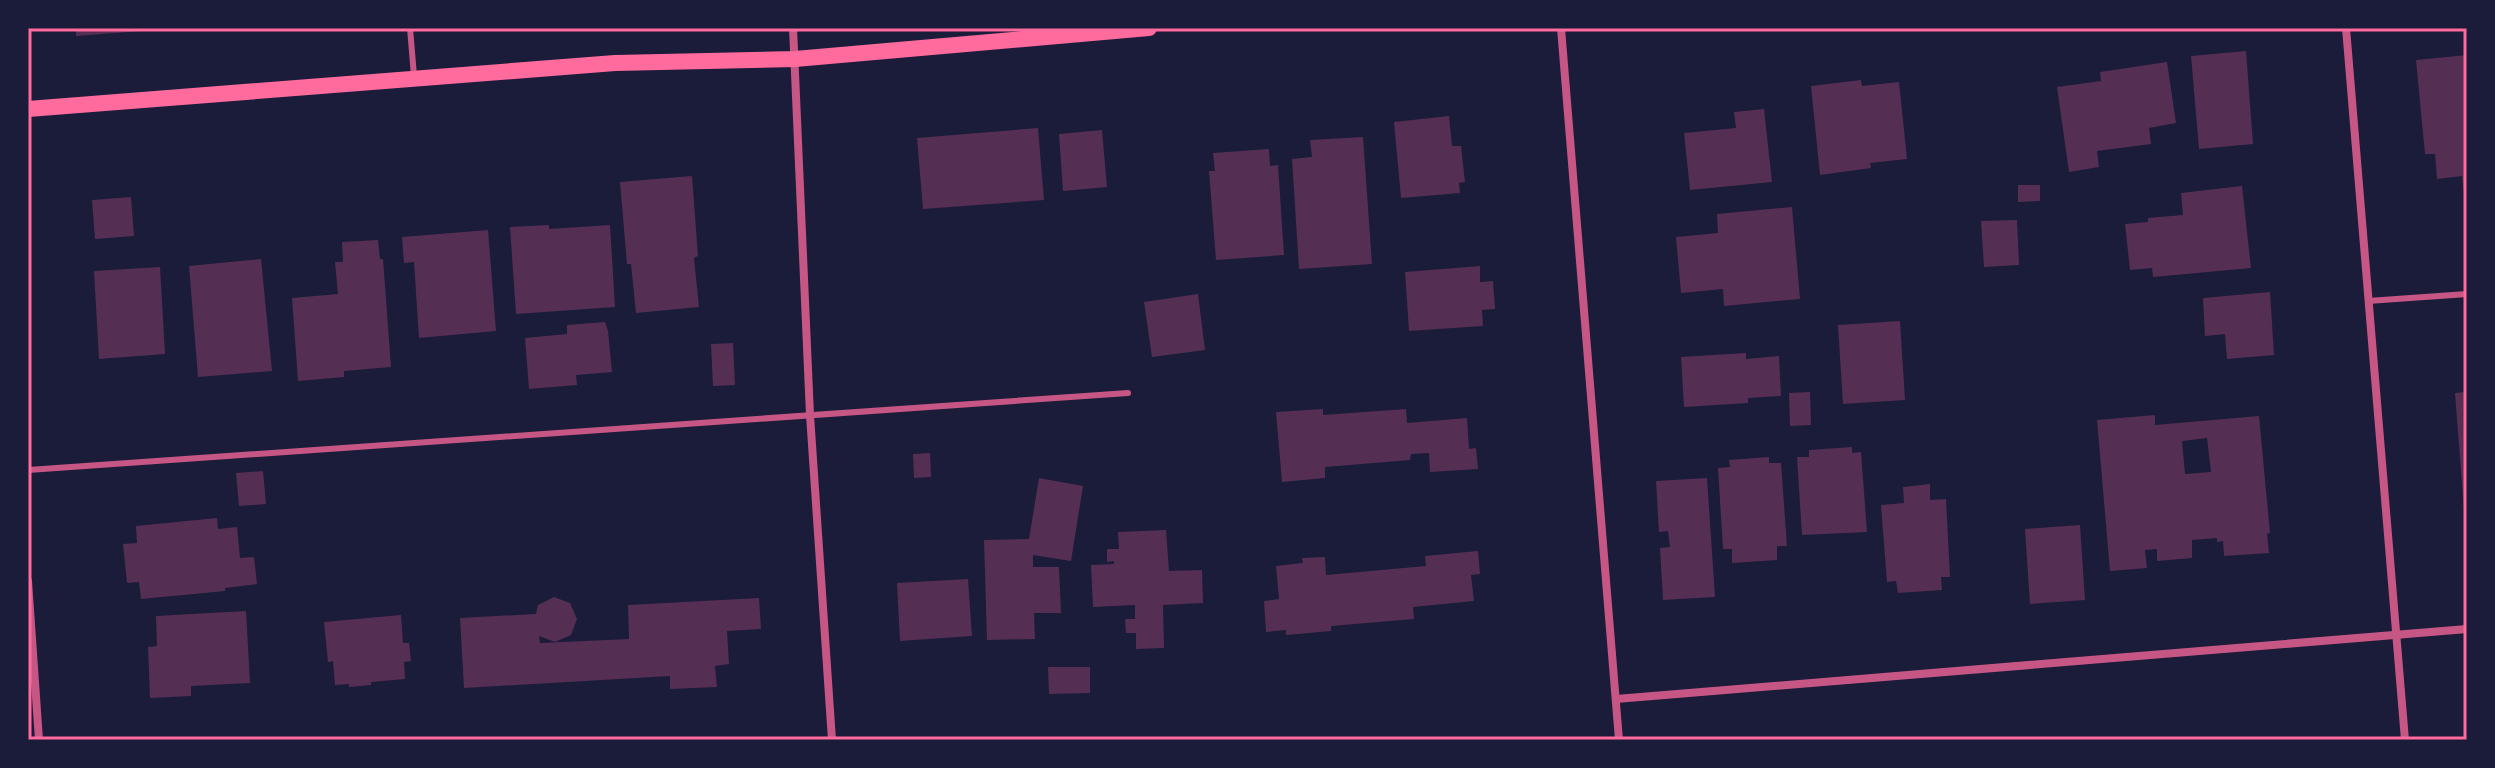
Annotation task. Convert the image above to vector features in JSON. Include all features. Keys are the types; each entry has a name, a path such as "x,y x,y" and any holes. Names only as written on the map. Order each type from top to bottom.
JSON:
{"main road":[{"path":"28,109 615,63 795,59 1149,28"}],"street":[{"path":"793,28 810,415 832,740"},
{"path":"1561,28 1619,740"},
{"path":"2346,28 2405,740"},
{"path":"28,581 39,740"},
{"path":"1616,699 2467,629"}],"lane":[{"path":"410,28 414,77"},
{"path":"2368,301 2467,294"},
{"path":"28,470 1128,393"}],"building":[{"path":"76,28 155,28 155,30 76,36"},
{"path":"2246,51 2253,144 2199,149 2191,56"},
{"path":"2467,55 2465,202 2462,176 2437,179 2435,154 2425,154 2416,60"},
{"path":"2167,62 2176,123 2149,128 2151,144 2097,151 2099,167 2069,172 2057,87 2101,81 2100,72"},
{"path":"1861,80 1862,86 1899,82 1907,159 1870,163 1871,168 1820,175 1811,86"},
{"path":"1764,109 1772,182 1690,190 1684,133 1736,128 1734,112"},
{"path":"1449,116 1452,146 1461,146 1465,182 1459,183 1460,193 1401,198 1394,122"},
{"path":"1038,128 1044,200 923,209 917,138"},
{"path":"1102,130 1107,187 1063,191 1059,134"},
{"path":"1363,137 1372,264 1299,269 1292,159 1312,157 1310,140"},
{"path":"1269,149 1270,166 1278,165 1284,255 1216,260 1209,171 1215,171 1213,153"},
{"path":"692,176 699,307 636,313 631,264 627,264 620,182"},
{"path":"2018,185 2040,185 2040,201 2018,202"},
{"path":"2242,186 2251,268 2153,277 2152,268 2130,270 2125,224 2148,222 2148,218 2183,215 2181,193"},
{"path":"131,197 134,236 95,239 92,200"},
{"path":"1792,207 1800,299 1724,306 1723,289 1681,293 1676,237 1718,233 1717,214"},
{"path":"2017,220 2019,265 1984,267 1981,221"},
{"path":"549,225 549,229 610,225 615,307 516,314 510,227"},
{"path":"488,230 496,331 419,338 414,262 404,263 402,237"},
{"path":"378,240 380,259 383,259 391,367 344,371 344,377 298,381 292,298 338,294 335,262 343,262 342,242"},
{"path":"261,259 272,371 198,377 189,266"},
{"path":"1480,266 1480,282 1493,281 1495,309 1482,310 1483,326 1409,331 1405,272"},
{"path":"160,267 165,354 99,359 94,271"},
{"path":"2270,292 2274,355 2227,359 2225,334 2205,336 2203,298"},
{"path":"1198,294 1205,350 1152,357 1144,302"},
{"path":"1900,321 1905,400 1843,404 1838,325"},
{"path":"605,322 612,372 576,375 577,385 529,389 525,338 567,334 567,325"},
{"path":"733,343 735,385 713,386 711,344"},
{"path":"1746,353 1746,359 1779,356 1781,396 1748,398 1748,403 1684,407 1681,357"},
{"path":"1810,392 1811,425 1790,426 1789,393"},
{"path":"2467,392 2467,510 2464,510 2455,393"},
{"path":"1323,409 1323,415 1406,409 1407,423 1467,418 1469,449 1476,448 1478,469 1430,472 1429,453 1411,454 1410,460 1325,467 1325,478 1282,482 1276,412"},
{"path":"2155,415 2155,425 2259,416 2270,533 2267,534 2269,553 2224,556 2223,541 2217,542 2217,538 2192,540 2192,558 2157,561 2157,549 2145,550 2147,568 2110,571 2097,420","holes":["2207,438 2211,472 2185,474 2182,441"]},
{"path":"1852,447 1852,453 1861,452 1867,532 1802,535 1797,457 1809,457 1809,450"},
{"path":"930,453 931,477 914,478 913,454"},
{"path":"1769,457 1769,463 1781,463 1787,546 1777,546 1777,560 1732,563 1732,549 1723,549 1718,468 1730,467 1729,460"},
{"path":"263,471 266,504 239,506 236,473"},
{"path":"1039,478 1083,486 1071,561 1033,555 1033,567 1059,567 1061,613 1034,613 1035,639 987,640 984,540 1029,539"},
{"path":"1707,478 1715,597 1663,600 1660,548 1670,547 1668,531 1659,532 1656,481"},
{"path":"1930,484 1930,500 1946,499 1950,577 1941,577 1942,590 1898,593 1896,581 1887,582 1881,505 1904,503 1903,487"},
{"path":"217,518 218,529 237,527 240,558 254,557 257,584 225,588 225,591 141,599 139,582 127,583 123,544 137,543 136,526"},
{"path":"2080,525 2085,600 2030,604 2025,529"},
{"path":"1166,530 1169,571 1202,570 1203,603 1163,605 1164,648 1136,649 1136,633 1126,633 1125,619 1135,619 1135,605 1093,607 1091,565 1114,564 1114,561 1107,562 1107,549 1119,549 1118,532"},
{"path":"1478,551 1480,574 1471,575 1474,601 1413,607 1414,619 1331,626 1331,631 1286,635 1286,630 1266,632 1264,601 1279,599 1276,566 1303,563 1302,558 1325,557 1326,575 1426,566 1425,556"},
{"path":"968,579 972,636 900,641 897,583"},
{"path":"554,597 570,603 577,619 571,635 555,642 539,636 540,643 629,639 628,605 759,598 761,629 727,631 729,664 715,666 717,687 670,689 670,676 464,688 460,618 536,614 538,605"},
{"path":"246,611 250,683 191,686 191,696 150,698 148,647 157,646 156,616"},
{"path":"401,615 403,643 409,643 411,661 404,662 405,679 349,687 349,684 335,685 333,661 328,662 324,622"},
{"path":"1048,667 1090,667 1090,693 1049,694"}]}
